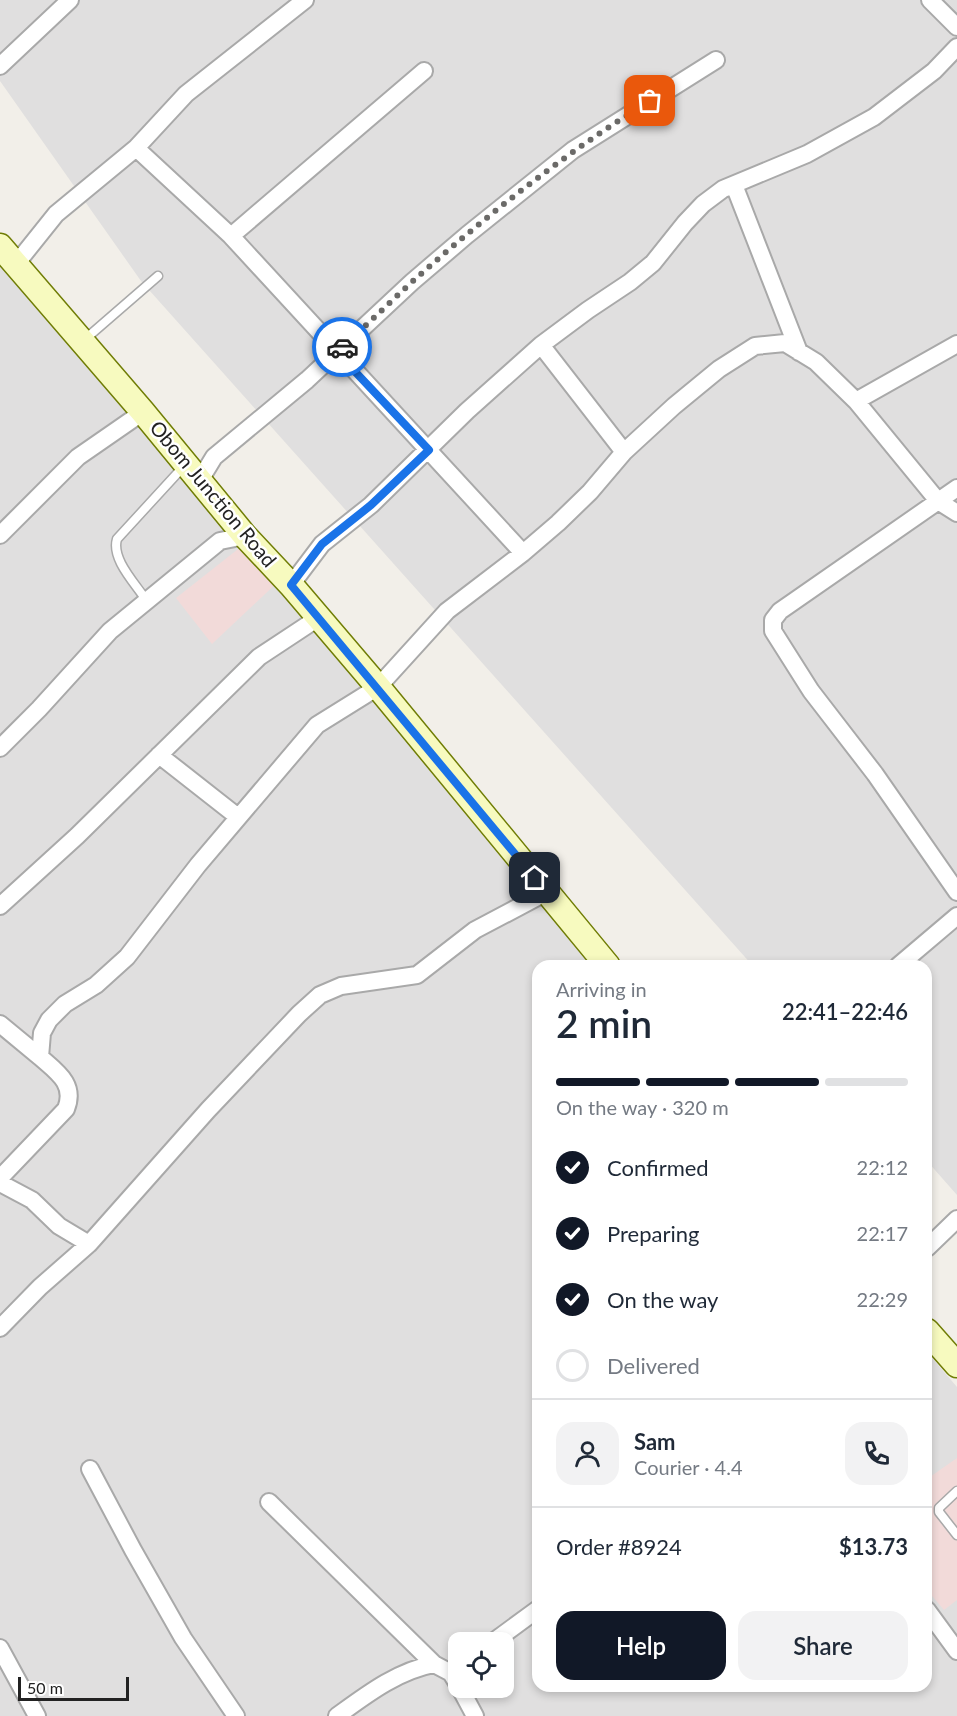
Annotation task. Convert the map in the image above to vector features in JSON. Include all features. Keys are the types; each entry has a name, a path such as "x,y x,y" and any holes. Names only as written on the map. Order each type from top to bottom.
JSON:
{"main road":[{"name":"Obom Junction Road","path":"0,246 143,412 245,536 291,585 378,687 603,960"},
{"path":"932,1336 957,1364"}],"street":[{"path":"0,66 70,0"},
{"path":"16,264 56,214 135,148 186,94 305,0"},
{"path":"930,0 957,27"},
{"path":"291,585 322,544 371,505 467,411 541,345 653,263 703,204 723,189 807,154 874,117 928,76 957,47"},
{"path":"193,472 237,440 458,243 573,150 716,60"},
{"path":"231,236 424,71"},
{"path":"135,148 231,236 524,553"},
{"path":"734,185 799,352"},
{"path":"40,1057 42,1033 49,1020 65,1004 96,985 127,957 238,817 317,725 378,687 447,611 524,553 566,515 624,452 674,406 719,369 755,346 785,344 816,362 856,401 938,501 957,513"},
{"path":"856,401 957,344"},
{"path":"541,345 624,452"},
{"path":"0,535 78,457 143,412"},
{"path":"957,488 780,611 773,620 772,631 811,691 875,774 957,892"},
{"path":"0,748 110,631 220,541 245,536"},
{"path":"0,906 85,829 259,657 318,618"},
{"path":"159,755 238,817"},
{"path":"0,1328 56,1272 89,1244 208,1110 320,995 341,986 417,975 475,930 547,892"},
{"path":"905,960 957,916"},
{"path":"0,1024 62,1077 69,1090 66,1109 0,1178"},
{"path":"0,1183 32,1200 59,1226 89,1244"},
{"path":"932,1243 957,1219"},
{"path":"90,1469 183,1638 236,1716"},
{"path":"269,1502 434,1664 448,1673"},
{"path":"507,1632 532,1614"},
{"path":"932,1617 957,1651"},
{"path":"0,1648 37,1716"},
{"path":"337,1716 409,1670 434,1664"},
{"path":"466,1698 475,1716"}],"lane":[{"path":"83,341 158,276"},
{"path":"146,600 118,558 115,547 117,538 193,472"},
{"path":"957,1491 939,1508 939,1512 957,1535"}],"shaded area":[{"path":"0,0 957,0 957,1195 932,1167 932,960 748,960 141,281 0,81"},
{"path":"0,259 163,447 591,960 532,960 532,1692 932,1692 932,1358 957,1387 957,1716 0,1716"},
{"path":"247,542 281,579 212,644 176,598"},
{"path":"957,1458 957,1600 944,1610 932,1596 932,1476"}],"way so far":[{"path":"342,347 467,235 573,150 650,101"}],"route":[{"path":"342,347 338,351 345,361 429,450 371,505 322,544 291,585 535,878"}]}
